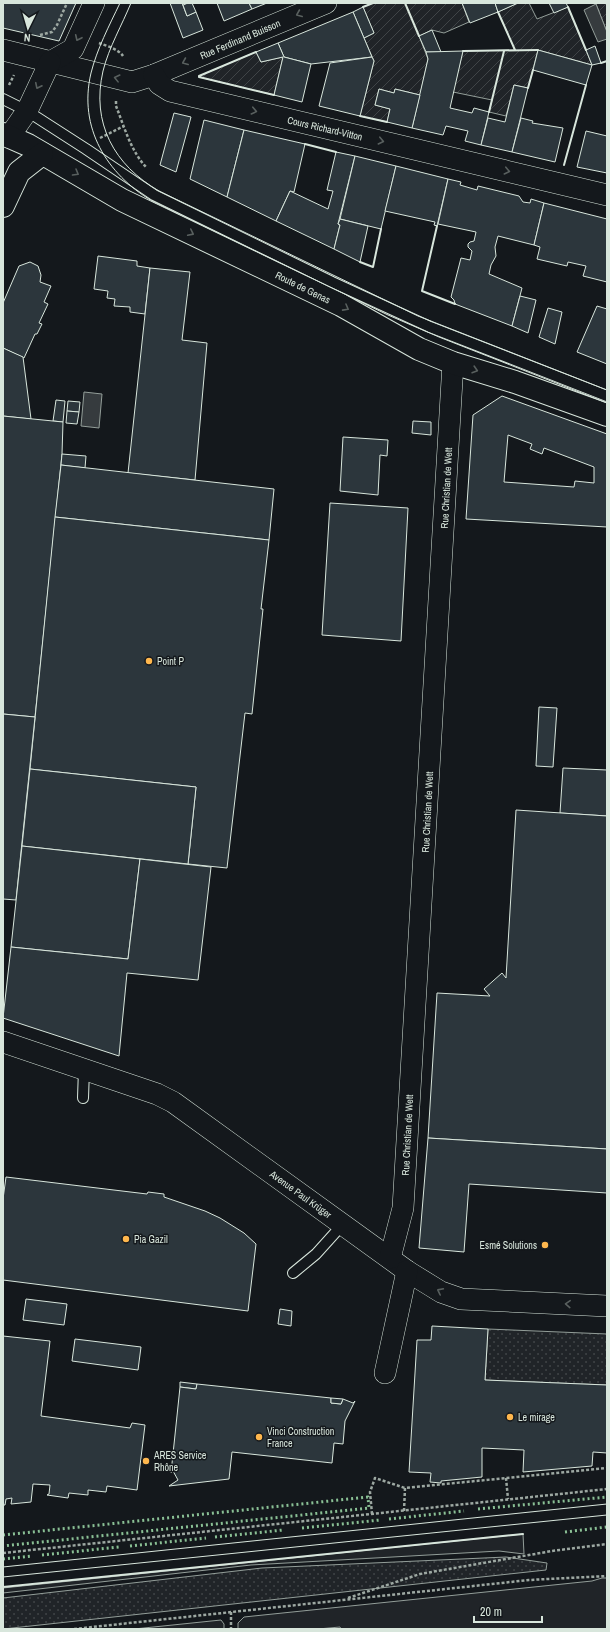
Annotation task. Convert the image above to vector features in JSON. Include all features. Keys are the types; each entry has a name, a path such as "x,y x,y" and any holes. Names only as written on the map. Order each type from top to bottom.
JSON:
{"main road":[{"name":"Route de Genas","path":"5,139 28,145 122,200 341,304 419,349 453,363 515,382 607,415"},
{"path":"3,206 19,172 42,154"}],"street":[{"path":"50,62 73,49 94,3"},
{"name":"Rue Ferdinand Buisson","path":"154,75 326,3"},
{"path":"3,50 132,82 154,75"},
{"name":"Route de Genas","path":"5,139 27,111 50,62"},
{"name":"Cours Richard-Vitton","path":"154,75 159,84 170,90 607,195"},
{"name":"Rue Christian de Wett","path":"390,1258 403,1208 453,363"},
{"name":"Avenue Paul Krüger","path":"3,1042 157,1094 173,1102 408,1271 441,1292 462,1299 607,1306"},
{"path":"385,1373 408,1271"}],"lane":[{"name":"Route de Genas","path":"3,99 27,111 86,148 154,195 168,202 332,282 430,327 607,396"},
{"path":"83,1098 84,1069"},
{"path":"293,1273 316,1254 343,1224"}],"path":[{"path":"57,25 111,48 123,55 116,106 142,163 152,173"},
{"path":"372,1514 370,1492 375,1478 404,1488 607,1468"},
{"path":"506,1478 508,1499"},
{"path":"404,1488 404,1511"},
{"path":"3,1553 607,1489"},
{"path":"342,1600 420,1574 552,1551 607,1544"},
{"path":"74,1629 528,1580 607,1576"},
{"path":"231,1612 231,1629"}],"shaded area":[{"path":"373,3 462,3 469,22 444,33 432,30 419,36 428,59 420,95 395,89 394,93 379,89 375,105 390,109 387,122 360,116 374,61 364,38 374,33 363,7"},
{"path":"518,3 529,3 537,19 568,7 592,65 538,50 528,88 514,85 506,116 489,112 492,100 453,92 463,51 515,50 498,12"},
{"path":"595,3 607,3 607,32 596,4"},
{"path":"596,4 607,32 607,39 598,42 584,10"},
{"path":"256,52 261,62 283,57 274,95 199,77 199,76"},
{"path":"84,392 102,394 99,428 81,426"},
{"path":"488,1329 607,1334 607,1385 485,1380"},
{"path":"523,1534 524,1554 499,1551 251,1565 3,1593 3,1588"},
{"path":"506,1557 547,1563 546,1570 3,1629 3,1598 262,1568"},
{"path":"607,1578 607,1629 341,1629 340,1627 318,1629 238,1629 238,1623 244,1617 592,1581"},
{"path":"221,1620 224,1624 224,1629 134,1629"}],"building":[{"path":"3,3 76,3 59,41 3,28"},
{"path":"170,3 182,3 187,16 196,12 203,30 183,38"},
{"path":"192,3 196,12 187,16 183,5"},
{"path":"217,3 249,3 252,9 224,21"},
{"path":"249,3 267,3 252,9"},
{"path":"462,3 495,3 498,12 470,23"},
{"path":"495,3 518,3 498,12"},
{"path":"549,3 566,3 568,7 554,13"},
{"path":"363,7 374,33 364,38 353,12"},
{"path":"353,12 372,57 311,64 284,57 278,43"},
{"path":"432,30 441,52 426,52 419,36"},
{"path":"278,43 284,57 311,64 302,102 274,95 283,57 261,62 256,52"},
{"path":"595,46 601,63 592,65 586,50"},
{"path":"538,50 592,65 586,85 533,70"},
{"path":"463,51 450,108 472,113 474,108 489,112 481,145 465,141 468,131 446,126 443,135 412,128 428,59 426,52"},
{"path":"372,57 374,61 360,116 319,106 330,63"},
{"path":"514,85 528,88 512,152 481,145 488,118 505,122"},
{"path":"379,89 394,93 395,89 420,95 412,128 387,122 390,109 375,105"},
{"path":"174,113 191,117 176,172 160,165"},
{"path":"521,118 533,121 532,123 563,128 555,162 512,152"},
{"path":"204,120 244,130 227,197 190,179"},
{"path":"244,130 305,144 294,192 290,191 276,221 227,197"},
{"path":"586,131 607,136 607,173 577,167"},
{"path":"336,152 355,156 338,224 340,225 334,249 276,221 290,191 328,209 333,191 327,190"},
{"path":"355,156 396,166 381,229 340,219"},
{"path":"396,166 448,179 437,226 434,225 435,222 385,211"},
{"path":"448,179 461,182 460,185 477,190 478,186 519,196 523,202 530,203 531,199 544,203 534,245 498,236 495,247 496,256 491,265 489,274 522,288 512,326 455,304 451,297 461,258 470,260 472,251 468,247 468,244 474,241 476,232 438,224"},
{"path":"544,203 607,219 607,282 583,276 586,266 568,262 567,266 537,259 540,247 534,245"},
{"path":"340,219 368,226 360,262 334,249"},
{"path":"98,256 137,261 137,266 150,268 145,314 130,312 130,307 114,306 115,299 107,298 108,291 94,289"},
{"path":"30,262 38,266 41,275 40,282 51,286 44,302 48,304 39,323 42,324 37,334 35,334 24,358 3,348 3,303 19,266"},
{"path":"150,268 190,272 182,340 207,343 195,480 128,473"},
{"path":"520,296 536,300 528,333 512,326"},
{"path":"597,306 607,309 607,364 577,352"},
{"path":"548,308 562,312 555,344 539,337"},
{"path":"3,348 23,357 31,419 3,416"},
{"path":"502,396 607,434 607,527 466,519 473,415","holes":["508,435 532,444 530,449 542,454 544,448 594,467 594,483 575,481 574,487 504,482"]},
{"path":"56,400 65,401 63,422 53,421"},
{"path":"68,401 80,402 79,412 67,411"},
{"path":"67,411 79,412 77,424 66,423"},
{"path":"3,416 63,422 62,454 35,717 3,714"},
{"path":"413,421 431,422 431,435 412,433"},
{"path":"343,437 388,440 387,456 380,455 378,495 340,491"},
{"path":"62,454 86,456 85,468 61,465"},
{"path":"61,465 274,489 269,540 55,517"},
{"path":"330,503 408,508 401,641 322,635"},
{"name":"Point P","path":"55,517 269,540 261,609 263,609 252,714 245,713 227,868 188,864 196,787 30,769"},
{"path":"539,707 557,708 553,767 536,766"},
{"path":"3,714 35,717 16,900 3,899"},
{"path":"563,768 607,770 607,816 560,813"},
{"path":"30,769 196,787 188,864 22,846"},
{"path":"516,810 607,816 607,1149 428,1138 437,993 490,996 484,989 502,973 506,978"},
{"path":"22,846 140,859 128,959 11,947"},
{"path":"140,859 211,867 198,980 127,973 119,1056 3,1018 11,947 128,959"},
{"path":"428,1138 607,1149 607,1193 469,1184 464,1252 419,1248"},
{"name":"Pia Gazil","path":"6,1177 147,1194 148,1192 164,1194 164,1197 205,1211 220,1218 244,1233 256,1244 248,1311 3,1280 3,1199"},
{"path":"26,1299 67,1304 64,1325 23,1320"},
{"path":"280,1309 292,1311 291,1326 278,1324"},
{"name":"Le mirage","path":"432,1326 488,1329 485,1380 607,1385 607,1453 593,1452 592,1466 523,1472 524,1450 482,1448 482,1477 441,1481 441,1483 430,1482 431,1473 409,1472 417,1340 431,1340"},
{"path":"3,1336 50,1341 41,1416 130,1428 132,1423 145,1425 137,1490 107,1486 106,1492 88,1490 88,1495 69,1493 68,1498 47,1495 49,1494 50,1485 33,1484 31,1502 11,1504 12,1498 6,1499 5,1505 3,1505"},
{"path":"75,1339 141,1347 138,1370 72,1361"},
{"path":"180,1382 197,1384 196,1389 180,1387"},
{"name":"Vinci Construction France","path":"197,1384 331,1398 331,1403 341,1404 343,1399 353,1403 355,1401 345,1421 343,1444 334,1443 332,1463 232,1452 229,1479 169,1486 178,1480 173,1471 171,1473 180,1387 196,1389"},
{"path":"331,1398 343,1399 341,1404 331,1403"}],"tram line":[{"path":"120,3 104,38 91,73 88,93 89,112 93,131 100,148 109,163 136,190 152,201 388,315 439,337 607,403"},
{"path":"131,3 112,45 103,71 100,90 100,108 110,141 118,155 143,181 159,191 418,316 607,390"},
{"path":"3,1567 607,1504"},
{"path":"3,1577 607,1515"}],"hedge":[{"path":"3,1535 368,1497 369,1508 3,1546"},
{"path":"478,1509 607,1497"},
{"path":"389,1519 464,1511"},
{"path":"302,1528 380,1520"},
{"path":"565,1532 607,1527"},
{"path":"215,1537 283,1530"},
{"path":"130,1546 206,1538"},
{"path":"42,1555 119,1547"},
{"path":"3,1559 32,1556"}],"wall":[{"path":"363,7 373,3"},
{"path":"405,3 419,36"},
{"path":"568,7 586,50"},
{"path":"498,12 515,50"},
{"path":"463,51 538,50"},
{"path":"489,112 504,51"},
{"path":"256,52 199,77 274,95"},
{"path":"601,63 607,61"},
{"path":"528,88 533,70"},
{"path":"564,165 586,85"},
{"path":"360,116 387,122"},
{"path":"305,144 336,152"},
{"path":"437,226 422,291 455,304"},
{"path":"360,262 373,267 381,229"},
{"path":"3,1587 523,1534"}],"place":[{"name":"Point P","path":"149,661"},
{"name":"Pia Gazil","path":"126,1239"},
{"name":"Esmé Solutions","path":"545,1245"},
{"name":"Le mirage","path":"510,1417"},
{"name":"Vinci Construction France","path":"259,1437"},
{"name":"ARES Service Rhône","path":"146,1461"}]}
